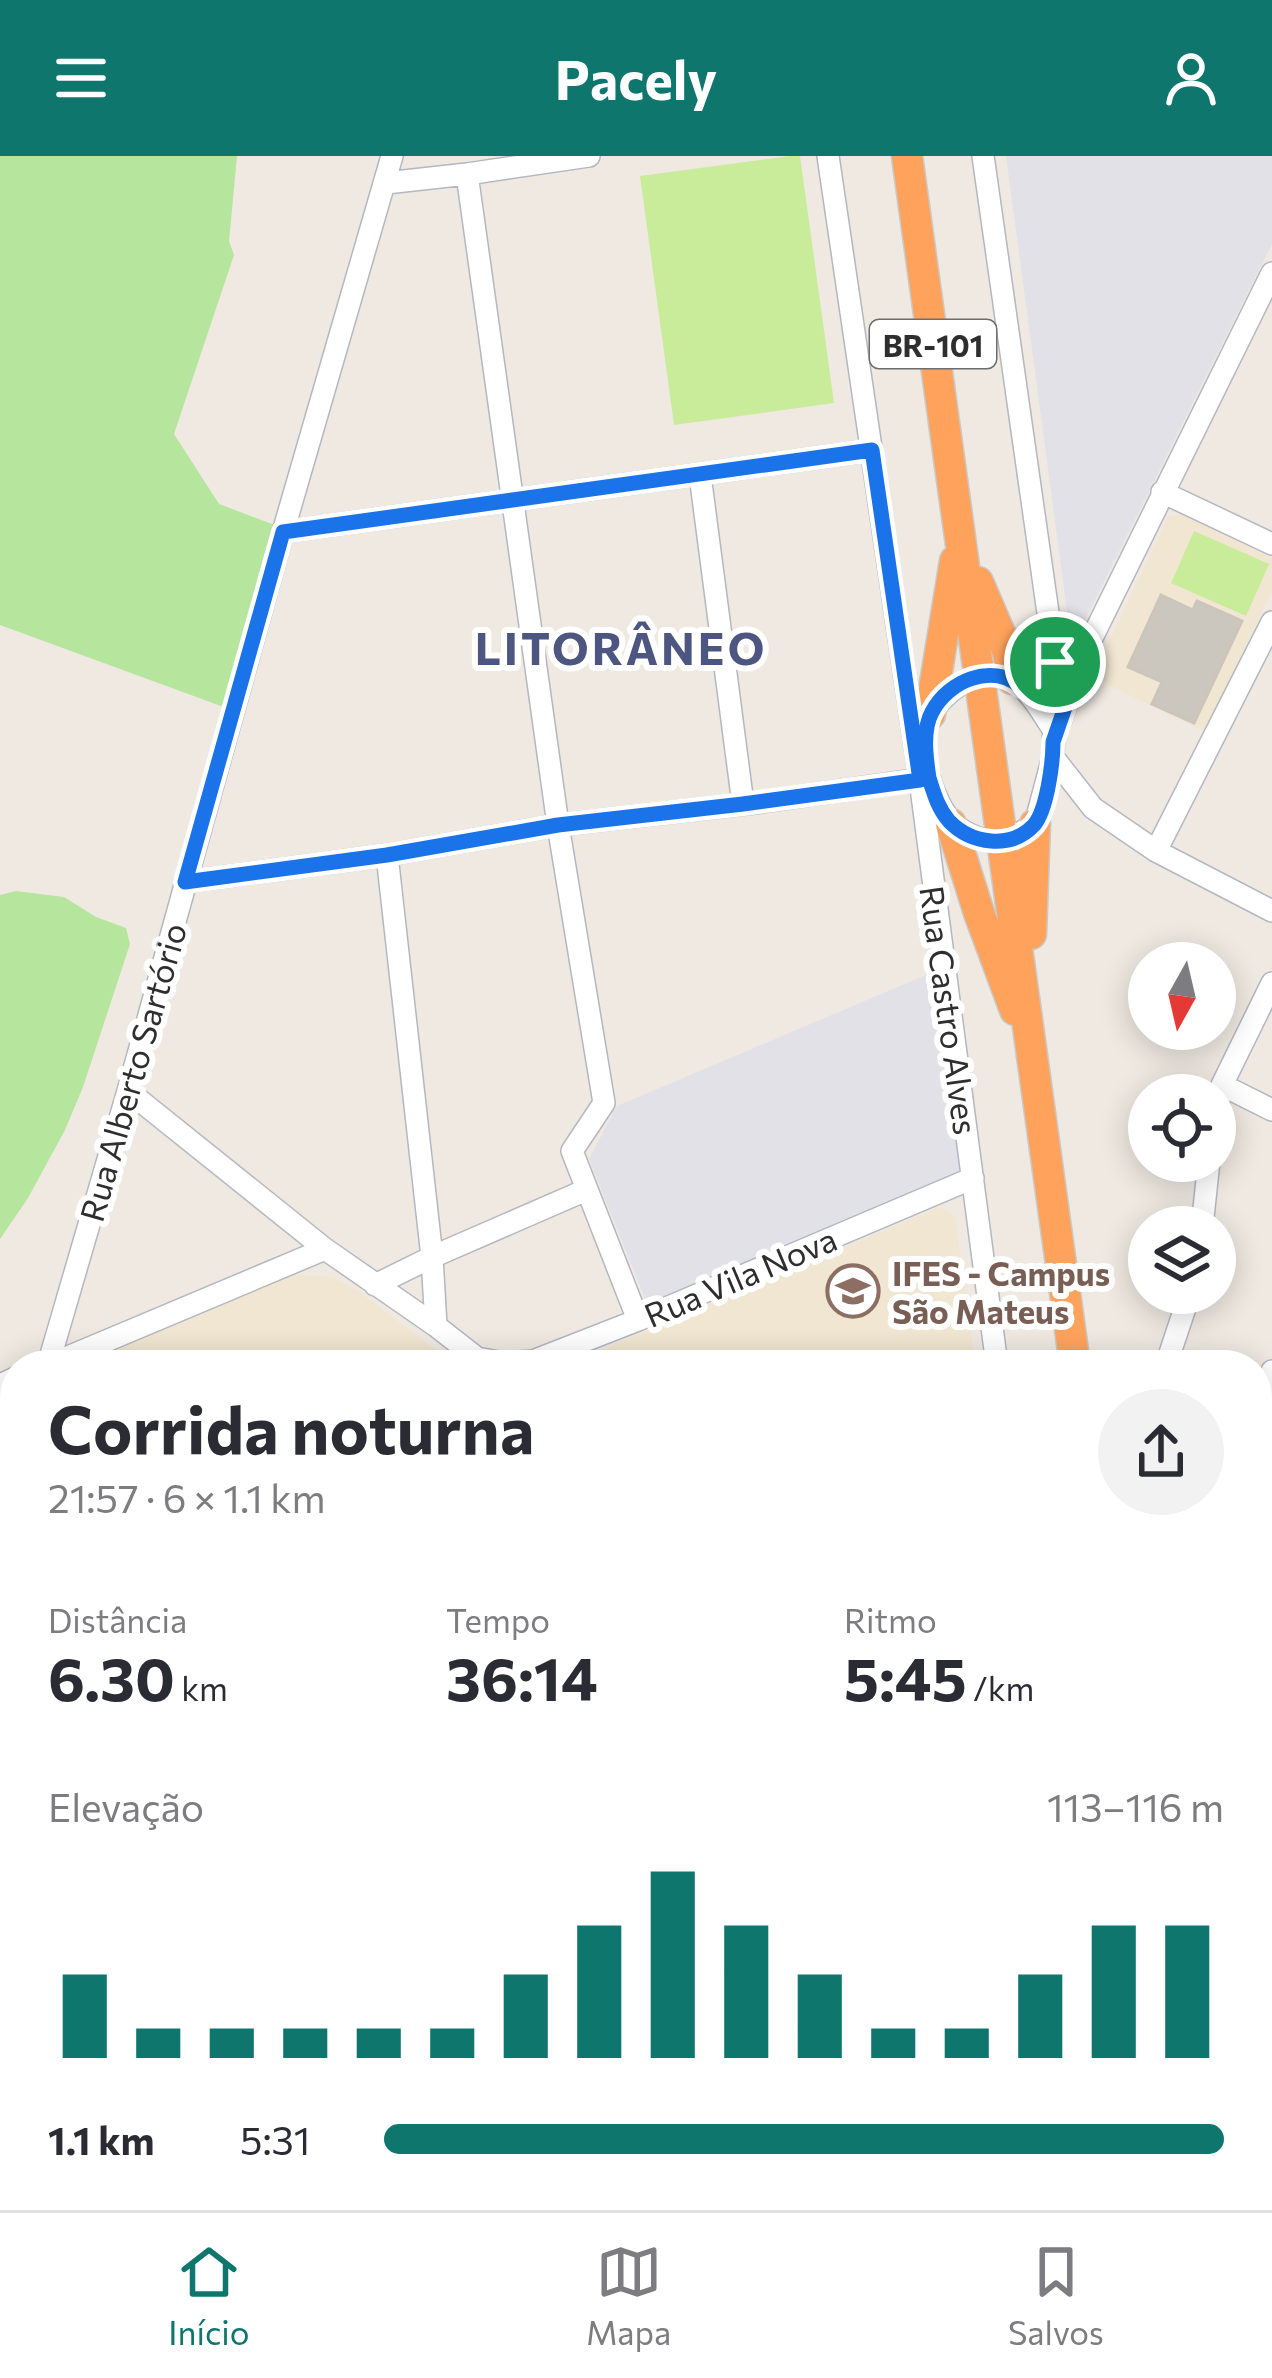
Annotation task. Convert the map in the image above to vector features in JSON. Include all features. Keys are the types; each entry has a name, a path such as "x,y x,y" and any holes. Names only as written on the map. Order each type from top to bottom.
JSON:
{"highway":[{"name":"BR-101","path":"907,156 1073,1350"},
{"path":"960,531 1009,652 1016,683"},
{"path":"930,714 960,531"},
{"path":"1030,1036 1031,902 1038,818"},
{"path":"951,824 1005,989 1030,1036"}],"street":[{"name":"Rua Alberto Sartório","path":"52,1350 392,156"},
{"path":"386,182 589,156"},
{"name":"Rua Castro Alves","path":"828,156 924,779 995,1350"},
{"path":"983,156 1055,662 1053,743"},
{"path":"467,174 558,825 604,1103 572,1151 638,1320"},
{"path":"1038,818 1053,743 1084,652 1272,273"},
{"path":"283,532 872,450"},
{"path":"700,475 743,804"},
{"path":"1162,492 1272,544"},
{"path":"1156,851 1272,622"},
{"path":"1016,683 1084,652"},
{"path":"1093,808 1016,683 994,673 980,676 945,695 930,714 924,779 951,824 967,834 1003,843 1063,802 1093,808 1156,851 1272,910"},
{"path":"185,882 387,855 558,825 924,779"},
{"path":"387,855 436,1326"},
{"path":"1227,1074 1272,983"},
{"path":"128,1091 325,1250 467,1350"},
{"path":"1236,1091 1272,1110"},
{"name":"Rua Vila Nova","path":"559,1350 973,1178"},
{"path":"375,1286 586,1190"},
{"path":"84,1350 325,1250"},
{"path":"1171,1350 1183,1314"}],"shaded area":[{"path":"1006,156 1272,156 1272,244 1084,622 1070,633"},
{"path":"1181,514 1272,558 1272,590 1205,732 1092,677 1168,517"},
{"path":"933,972 964,1171 648,1306 589,1159 617,1106"},
{"name":"IFES - Campus São Mateus","path":"940,1207 955,1216 973,1350 601,1350"},
{"path":"286,1274 332,1277 357,1290 436,1350 116,1350"}],"green space":[{"path":"0,156 237,156 229,241 234,255 174,434 219,504 288,530 240,713 0,625"},
{"path":"800,156 834,403 674,425 640,176"},
{"path":"1194,531 1269,564 1246,616 1171,583"},
{"path":"16,891 64,897 126,928 130,944 65,1130 0,1239 0,895"}],"building":[{"path":"1161,595 1193,610 1197,601 1242,621 1194,723 1152,704 1162,682 1128,667"}],"place":[{"name":"IFES - Campus São Mateus","path":"853,1291"}],"district":[{"name":"LITORÂNEO","path":"621,646"}],"route":[{"path":"1055,662 1031,675 1021,687 994,673 969,680 945,695 930,714 929,778 920,780 743,804 558,825 387,855 185,882 283,532 872,450 920,780 929,778 951,824 992,842 1003,843 1021,834 1035,824 1040,812 1053,742 1084,652 1055,662"}]}
